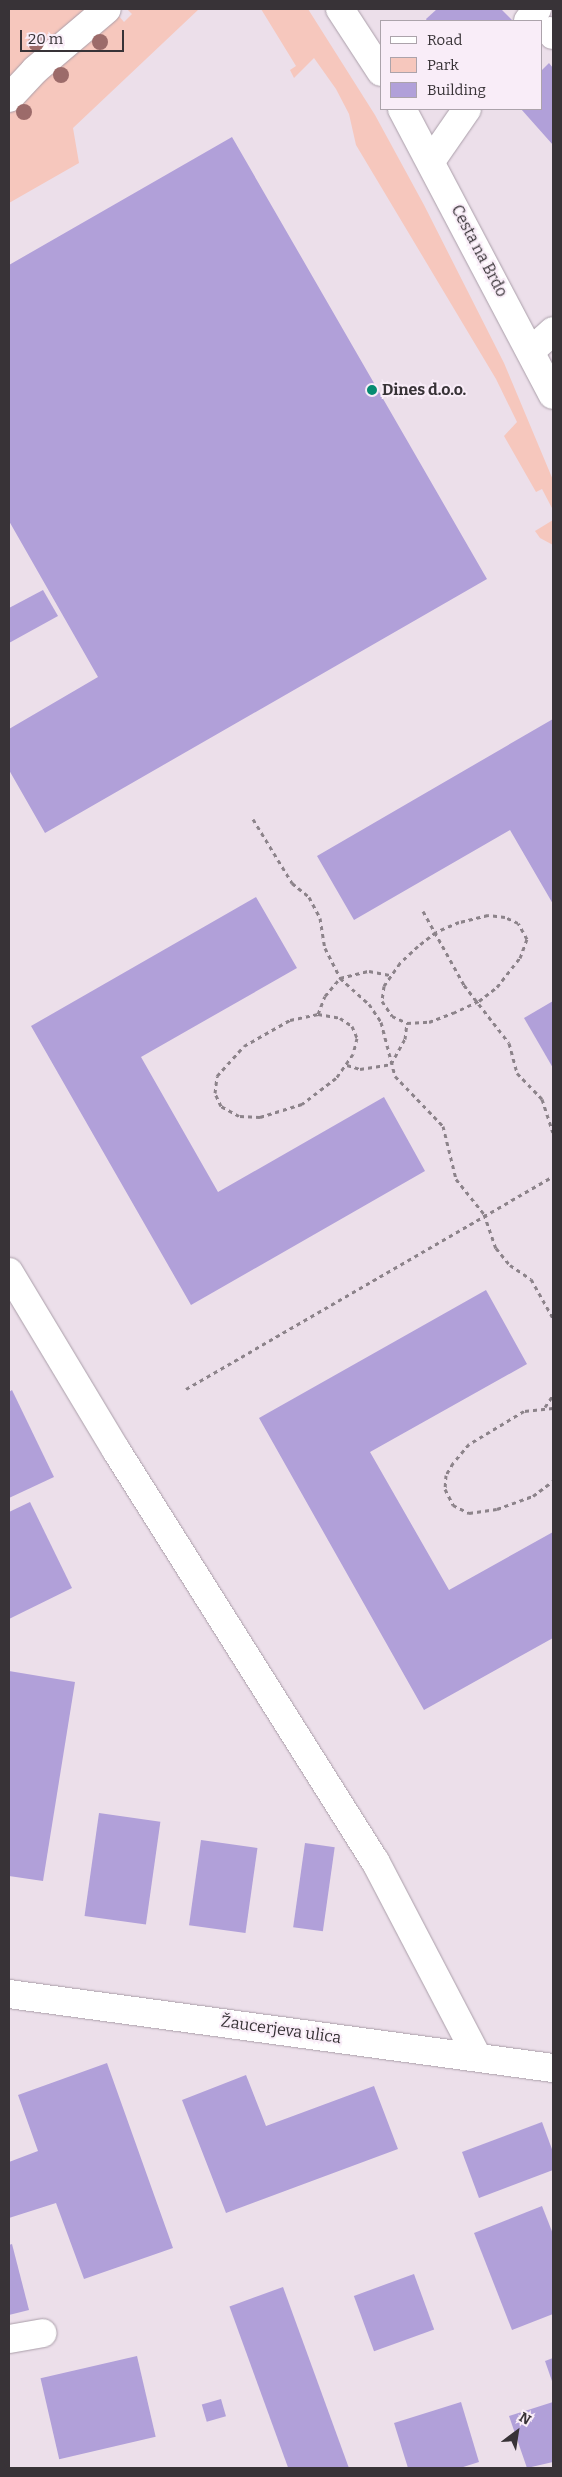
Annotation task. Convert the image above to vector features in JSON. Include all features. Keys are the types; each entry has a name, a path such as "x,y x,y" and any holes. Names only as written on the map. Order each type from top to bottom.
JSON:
{"street":[{"path":"9,98 35,70 107,9"},
{"path":"340,9 380,70"},
{"name":"Cesta na Brdo","path":"403,110 532,350 553,395"},
{"path":"431,161 467,110"},
{"path":"532,350 553,331"},
{"path":"9,1272 116,1450 375,1861 477,2056"},
{"name":"Žaucerjeva ulica","path":"9,1994 477,2056 553,2068"},
{"path":"9,2339 42,2333"}],"path":[{"path":"253,819 292,883 309,897 320,918 325,948 340,978 369,1004 382,1022 395,1076 443,1126 456,1179 484,1214 496,1248 510,1265 532,1280 553,1318"},
{"path":"424,911 464,985 479,1001 485,1015 509,1043 517,1073 542,1099 553,1132"},
{"path":"488,915 505,917 518,923 527,939 520,958 510,974 479,1001 429,1022 407,1023 392,1016 382,1001 384,986 390,975 436,932 458,922 488,915"},
{"path":"318,1014 325,996 340,978 370,971 390,975"},
{"path":"318,1014 340,1018 352,1026 358,1038 347,1065 302,1104 260,1117 239,1116 221,1106 215,1093 217,1076 231,1058 265,1031 290,1020 318,1014"},
{"path":"391,1064 405,1039 407,1023"},
{"path":"347,1065 360,1069 391,1064"},
{"path":"186,1388 484,1214 553,1176"},
{"path":"545,1408 553,1395"},
{"path":"553,1408 524,1411 469,1444 453,1463 446,1476 445,1489 453,1505 469,1513 497,1509 533,1496 553,1481"}],"green space":[{"path":"9,9 90,9 9,81"},
{"path":"127,9 199,9 73,128 79,163 9,203 9,114 42,79 118,15 124,22 132,14"},
{"path":"261,9 308,9 375,115 424,205 504,363 553,480 553,510 542,489 536,492 504,436 517,422 496,379 356,145 349,114 336,89 314,58 294,78 290,70 296,66"},
{"path":"553,520 553,545 540,538 535,531"}],"building":[{"path":"437,9 501,9 512,20 426,20"},
{"path":"549,63 553,68 553,145 522,110 542,110 542,70"},
{"path":"232,137 487,579 45,833 9,770 9,729 98,677 9,521 9,265"},
{"path":"43,590 58,616 9,643 9,608"},
{"path":"553,719 553,904 510,830 354,920 317,856"},
{"path":"256,897 297,968 141,1057 218,1192 384,1097 425,1171 191,1305 31,1026"},
{"path":"553,1001 553,1068 524,1018"},
{"path":"486,1290 527,1364 370,1452 449,1590 553,1532 553,1638 424,1710 259,1418"},
{"path":"12,1390 54,1477 9,1498 9,1392"},
{"path":"30,1502 72,1588 9,1619 9,1512"},
{"path":"9,1671 75,1682 43,1881 9,1876"},
{"path":"99,1813 160,1822 146,1925 85,1916"},
{"path":"201,1840 257,1848 245,1933 189,1925"},
{"path":"305,1843 335,1847 323,1931 293,1927"},
{"path":"107,2063 173,2248 84,2279 56,2203 9,2218 9,2162 38,2151 18,2095"},
{"path":"246,2075 266,2126 374,2086 398,2149 226,2213 182,2100"},
{"path":"542,2122 553,2152 553,2170 479,2198 462,2152"},
{"path":"542,2206 553,2234 553,2314 512,2330 474,2233"},
{"path":"12,2244 29,2310 9,2315 9,2245"},
{"path":"414,2274 434,2329 374,2351 354,2296"},
{"path":"283,2287 349,2468 288,2468 229,2306"},
{"path":"137,2356 156,2437 59,2459 41,2378"},
{"path":"553,2358 553,2384 545,2361"},
{"path":"221,2399 226,2416 207,2422 202,2405"},
{"path":"461,2402 479,2462 460,2468 408,2468 394,2423"},
{"path":"553,2402 553,2462 527,2468 509,2416"}],"place":[{"name":"Dines d.o.o.","path":"372,390"}]}
